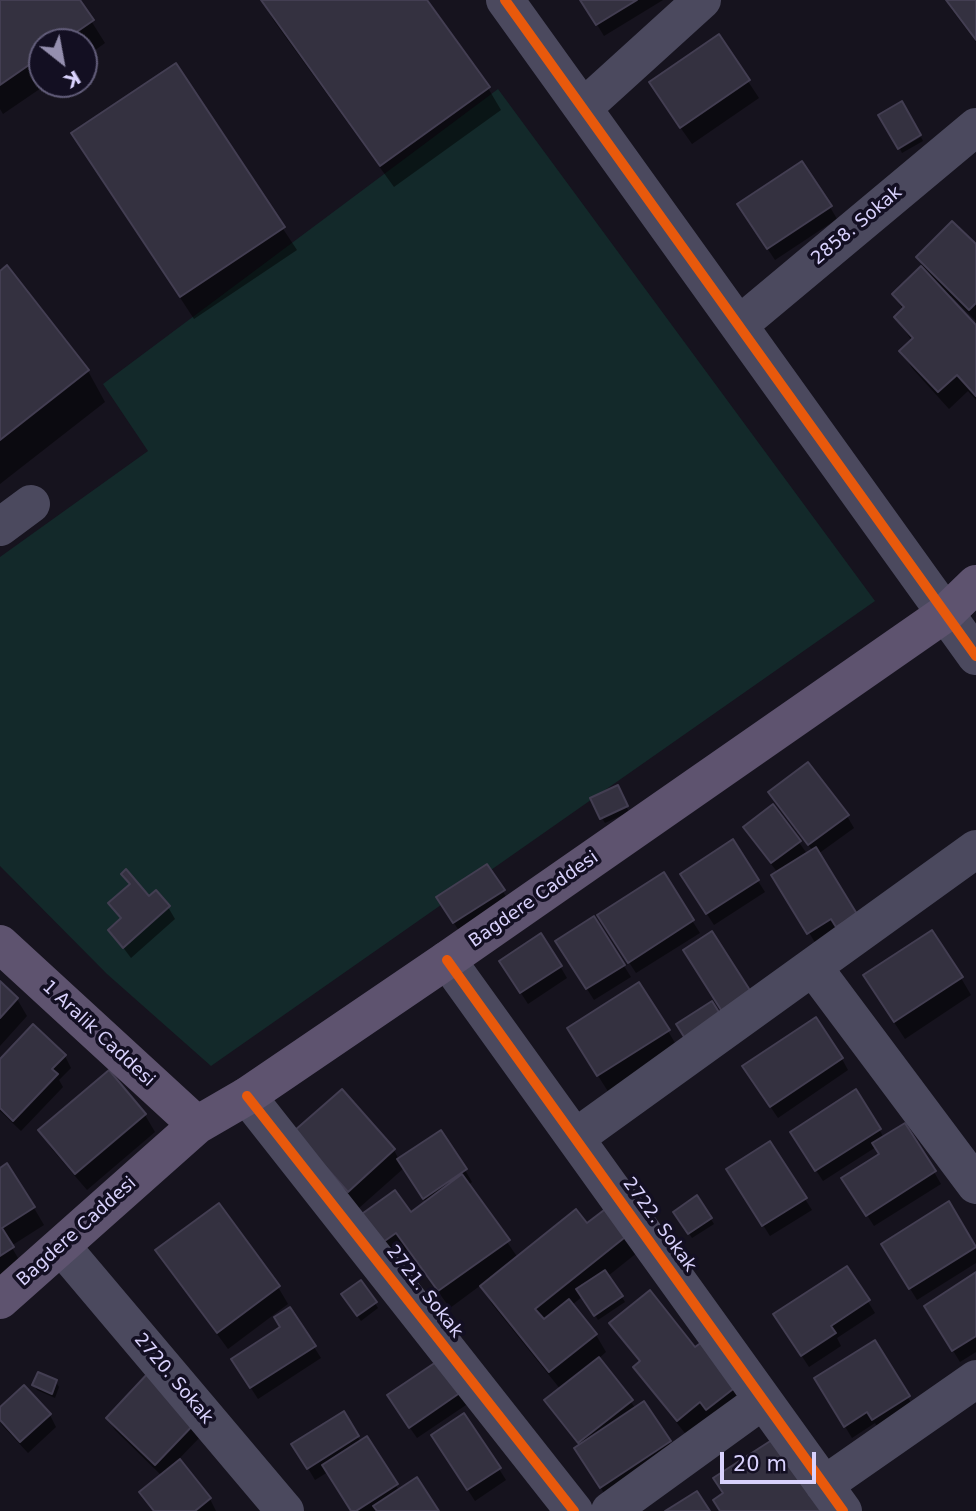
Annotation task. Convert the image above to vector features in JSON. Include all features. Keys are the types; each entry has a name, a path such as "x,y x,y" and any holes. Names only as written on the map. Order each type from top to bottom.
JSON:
{"main road":[{"name":"Bagdere Caddesi","path":"0,1300 197,1125 247,1096 447,960 946,613 976,584"},
{"name":"1 Aralik Caddesi","path":"0,944 197,1125"}],"street":[{"path":"505,0 976,656"},
{"path":"583,108 702,0"},
{"name":"2858. Sokak","path":"739,325 976,127"},
{"path":"0,527 31,503"},
{"path":"575,1138 976,849"},
{"name":"2722. Sokak","path":"447,960 834,1498"},
{"path":"813,967 976,1185"},
{"name":"2721. Sokak","path":"247,1096 574,1511"},
{"name":"2720. Sokak","path":"62,1247 285,1511"},
{"path":"834,1498 976,1379"},
{"path":"610,1511 763,1400"}],"green space":[{"path":"498,89 875,601 211,1066 107,974 0,866 0,557 148,451 103,384"}],"building":[{"path":"0,0 80,0 94,20 82,28 28,28 28,66 0,85"},
{"path":"261,0 427,0 490,87 380,166"},
{"path":"580,0 637,0 596,25"},
{"path":"946,0 976,0 976,40"},
{"path":"719,34 750,80 680,128 649,82"},
{"path":"176,63 285,227 180,297 71,133"},
{"path":"902,101 921,135 898,149 878,115"},
{"path":"802,161 832,206 767,249 737,204"},
{"path":"952,221 976,244 976,303 969,310 916,257"},
{"path":"7,265 89,370 0,440 0,271"},
{"path":"921,266 976,325 976,396 957,375 938,392 899,351 913,338 894,317 904,307 892,294"},
{"path":"808,762 849,815 808,845 768,792"},
{"path":"618,785 628,806 600,819 590,798"},
{"path":"773,804 801,841 771,863 743,827"},
{"path":"733,839 759,880 706,914 680,874"},
{"path":"816,847 857,914 836,927 831,919 807,934 771,875"},
{"path":"487,864 505,890 453,923 436,897"},
{"path":"126,869 149,896 156,890 170,906 123,948 108,930 121,918 108,903 130,884 121,874"},
{"path":"664,872 694,920 628,963 597,915"},
{"path":"594,916 625,965 586,989 555,941"},
{"path":"932,930 963,977 894,1022 863,975"},
{"path":"712,931 753,995 723,1013 683,950"},
{"path":"541,933 562,966 520,993 499,961"},
{"path":"0,981 18,998 0,1018"},
{"path":"639,982 670,1030 597,1076 567,1028"},
{"path":"712,1001 722,1017 686,1040 676,1024"},
{"path":"816,1017 843,1058 770,1107 742,1066"},
{"path":"33,1024 66,1055 52,1069 58,1074 13,1121 0,1108 0,1059"},
{"path":"109,1070 146,1114 75,1174 38,1130"},
{"path":"342,1089 395,1149 348,1192 294,1131"},
{"path":"856,1089 881,1129 815,1171 790,1132"},
{"path":"905,1123 936,1171 866,1216 841,1178 879,1154 872,1143"},
{"path":"441,1130 467,1169 423,1199 397,1159"},
{"path":"770,1141 807,1198 762,1226 726,1169"},
{"path":"7,1163 35,1207 2,1228 14,1247 0,1256 0,1168"},
{"path":"462,1174 510,1240 438,1291 396,1233 379,1245 359,1216 395,1190 411,1212"},
{"path":"697,1195 712,1218 688,1234 673,1212"},
{"path":"949,1201 976,1247 909,1289 881,1244"},
{"path":"219,1203 280,1286 217,1333 155,1250"},
{"path":"608,1207 629,1234 535,1309 544,1319 569,1299 597,1334 549,1372 480,1286 576,1209 587,1223"},
{"path":"847,1266 870,1300 831,1326 836,1333 801,1356 773,1314"},
{"path":"605,1270 623,1296 594,1316 576,1289"},
{"path":"976,1272 976,1336 952,1351 924,1306"},
{"path":"361,1280 377,1302 357,1316 341,1294"},
{"path":"650,1290 695,1347 702,1342 737,1386 706,1410 700,1402 677,1421 633,1367 640,1361 609,1323"},
{"path":"290,1307 316,1346 250,1388 231,1359 280,1327 274,1317"},
{"path":"875,1340 910,1396 872,1420 867,1412 844,1427 814,1378"},
{"path":"599,1357 633,1400 578,1443 544,1400"},
{"path":"442,1358 464,1390 409,1428 387,1395"},
{"path":"150,1371 198,1420 155,1465 106,1418"},
{"path":"38,1372 57,1380 52,1394 32,1385"},
{"path":"24,1385 51,1414 20,1442 0,1420 0,1407"},
{"path":"644,1401 671,1441 600,1488 574,1448"},
{"path":"344,1411 359,1436 307,1469 291,1444"},
{"path":"464,1413 501,1468 467,1490 431,1435"},
{"path":"367,1436 398,1484 356,1511 351,1511 322,1465"},
{"path":"778,1436 827,1511 720,1511 713,1500 723,1493 713,1478"},
{"path":"180,1459 211,1498 195,1511 154,1511 139,1492"},
{"path":"417,1477 439,1511 377,1511 373,1506"},
{"path":"697,1491 710,1511 665,1511"}],"cycle path":[{"path":"505,0 976,656"},
{"path":"447,960 843,1511"},
{"path":"247,1096 574,1511"}]}
